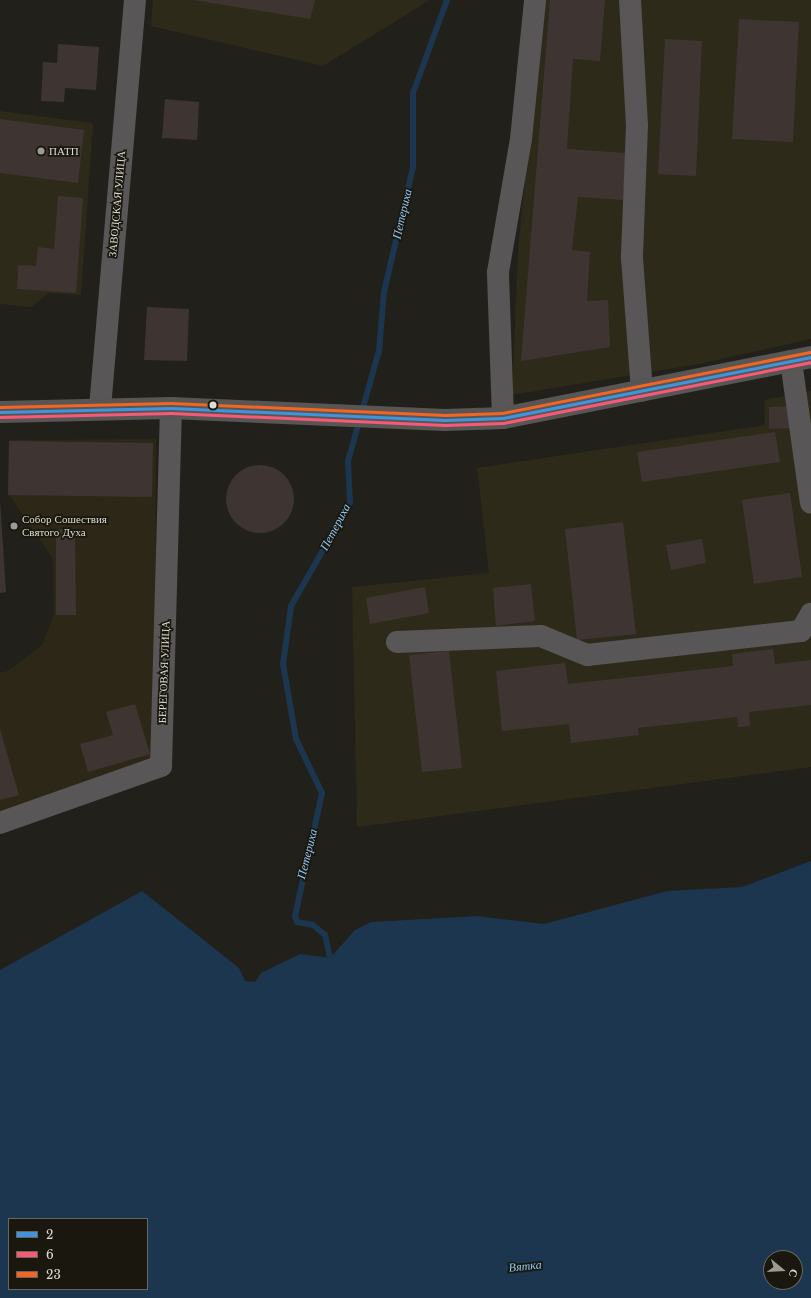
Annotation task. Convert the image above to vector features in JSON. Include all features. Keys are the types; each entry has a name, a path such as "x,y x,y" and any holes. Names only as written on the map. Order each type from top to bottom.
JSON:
{"main road":[{"path":"0,412 100,408 171,408 445,420 503,418 801,359"}],"street":[{"name":"ЗАВОДСКАЯ УЛИЦА","path":"100,408 135,0"},
{"path":"503,418 498,272 521,139 535,0"},
{"path":"630,0 637,125 632,258 642,391"},
{"path":"801,359 811,503"},
{"name":"БЕРЕГОВАЯ УЛИЦА","path":"0,823 161,766 171,408"},
{"path":"397,642 541,636 587,655 801,630 811,614"}],"shaded area":[{"path":"153,0 430,0 323,66 151,26"},
{"path":"542,0 811,0 811,339 699,364 512,395 518,252"},
{"path":"0,111 93,123 81,295 49,293 31,307 0,304"},
{"path":"811,391 811,767 357,827 352,587 489,573 477,468 765,425 764,400"},
{"path":"156,439 155,756 0,812 0,672 8,671 42,645 54,614 53,559 8,493 9,440"}],"water":[{"name":"Вятка","path":"811,861 811,1298 0,1298 0,970 142,891 239,968 245,981 255,982 261,973 300,954 330,958 355,930 371,922 477,916 544,924 667,891 742,887"}],"building":[{"path":"194,0 315,0 310,19"},
{"path":"550,0 605,0 600,61 573,59 567,149 626,153 623,200 578,197 572,250 590,252 587,301 608,300 610,347 521,361"},
{"path":"739,19 799,22 793,142 732,139"},
{"path":"665,39 702,41 696,176 658,174"},
{"path":"58,44 99,47 96,90 65,88 64,102 41,101 43,62 57,63"},
{"path":"165,99 199,102 197,140 162,138"},
{"name":"ПАТП","path":"0,119 84,130 78,183 0,173"},
{"path":"58,196 83,198 76,293 17,289 18,265 36,266 38,247 54,249"},
{"path":"147,307 189,309 187,361 144,360"},
{"path":"791,406 793,428 769,429 769,407"},
{"path":"775,432 780,462 642,482 637,452"},
{"path":"9,441 153,443 152,497 8,495"},
{"path":"260,465 273,468 284,475 291,486 294,499 291,512 284,523 273,530 260,533 247,530 236,523 229,512 226,499 229,486 236,475 247,468"},
{"path":"790,493 802,577 754,584 742,500"},
{"path":"0,500 6,592 0,593"},
{"path":"623,522 636,634 577,640 565,529"},
{"path":"56,529 75,529 76,615 56,615"},
{"path":"702,539 706,563 671,570 666,545"},
{"path":"531,584 535,621 496,626 493,588"},
{"path":"425,587 429,613 370,624 366,598"},
{"path":"773,649 775,664 811,660 811,705 749,712 750,726 738,727 737,717 638,728 639,735 571,743 569,724 502,731 496,671 565,663 568,684 733,666 732,654"},
{"path":"449,651 462,768 422,772 409,655"},
{"path":"135,704 150,754 88,772 80,744 113,735 106,712"},
{"path":"0,729 19,795 0,800"}],"waterway":[{"name":"Петериха","path":"330,958 325,935 313,925 297,922 295,916 322,793 296,739 283,664 291,606 350,503 348,461 379,351 384,292 413,167 413,93 447,0"}],"transit line":[{"name":"23","path":"0,407 171,403 445,415 502,413 810,352"},
{"name":"2","path":"0,412 171,408 445,420 503,418 811,357"},
{"name":"6","path":"0,417 171,413 445,425 503,423 811,362"}],"place":[{"name":"ПАТП","path":"41,151"},
{"name":"Собор Сошествия Святого Духа","path":"14,526"}]}
